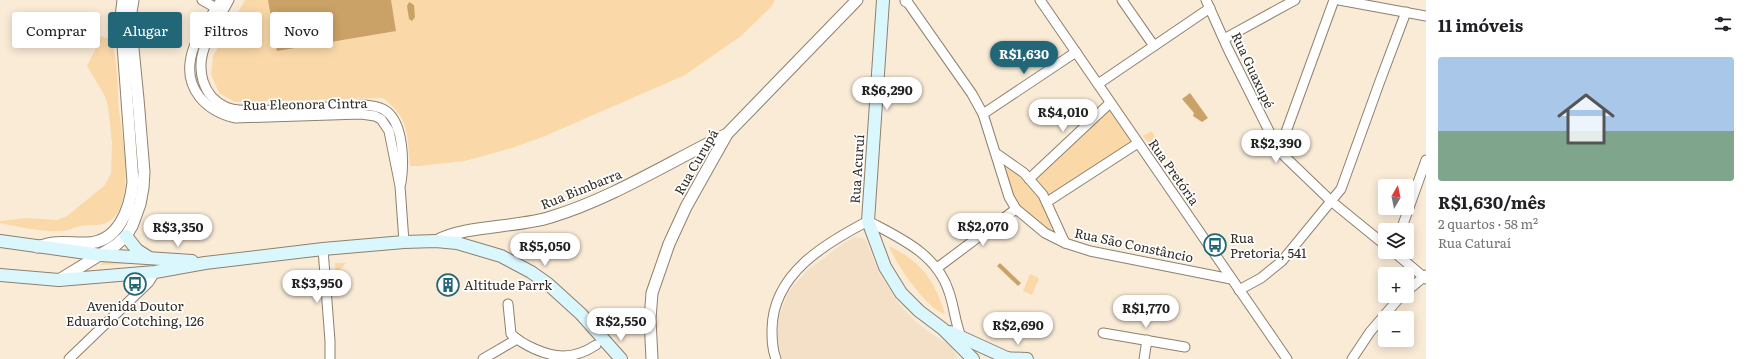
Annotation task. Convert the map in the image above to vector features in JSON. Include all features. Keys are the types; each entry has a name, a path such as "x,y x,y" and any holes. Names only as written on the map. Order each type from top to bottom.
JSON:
{"main road":[{"name":"Rua Acuruí","path":"868,221 883,0"},
{"path":"868,221 885,267 901,293 918,310 943,329 973,359"},
{"path":"126,236 137,250 149,258"},
{"path":"0,241 101,255 205,263"},
{"path":"0,275 59,280 155,272 205,263 404,242 436,241 457,243 501,256 531,272 548,284 581,314 621,359"},
{"path":"943,329 1002,358 1027,359"}],"street":[{"path":"36,247 52,242 86,243 100,241 108,237 116,230 129,204 132,193 132,174 121,17 123,0"},
{"path":"59,280 116,246 126,236 132,226 140,204 144,172 130,18 133,0"},
{"path":"202,0 216,8"},
{"name":"Rua Eleonora Cintra","path":"221,0 194,46 191,57 189,68 191,79 201,100 220,114 234,118 361,114 375,116 386,124 389,131 400,186 404,242"},
{"name":"Rua Eleonora Cintra","path":"230,0 205,46 202,58 200,68 202,78 209,94 226,107 237,110 253,111 365,105 375,106 385,110 392,116 400,140 403,171 400,186"},
{"name":"Rua Curupá","path":"652,359 650,319 652,293 669,244 686,207 727,134 857,0"},
{"name":"Rua São Constâncio","path":"906,0 972,94 983,114 997,154 1009,197 1016,209 1045,232 1065,243 1090,251 1231,278"},
{"name":"Rua Pretória","path":"1040,0 1287,359"},
{"path":"1122,0 1154,46"},
{"path":"1224,39 1295,0"},
{"path":"1278,151 1334,0"},
{"path":"1339,0 1370,3 1426,16"},
{"path":"1098,84 1154,46 1208,4"},
{"name":"Rua Guaxupé","path":"1208,4 1278,151 1332,201 1378,239"},
{"path":"1239,290 1282,261 1342,189 1406,12"},
{"path":"983,114 1076,52"},
{"path":"1029,179 1110,102"},
{"name":"Rua Bimbarra","path":"436,241 452,234 529,223 552,217 636,182 727,134"},
{"path":"1047,202 1138,143"},
{"path":"696,149 704,151 708,156 709,166"},
{"path":"997,154 1024,173 1047,202 1065,243"},
{"path":"1404,223 1426,160"},
{"path":"937,268 1016,209"},
{"path":"776,359 772,339 772,322 775,306 783,287 802,264 839,237 868,221 900,237 918,250 937,268 949,292 961,337"},
{"path":"323,250 330,359"},
{"path":"1403,259 1425,277 1414,286"},
{"path":"69,359 149,282 155,272"},
{"path":"1352,359 1370,332 1395,303"},
{"path":"508,304 511,334 517,339 534,347 563,357 588,350 596,346"},
{"path":"1102,333 1185,347"},
{"path":"483,359 517,339"},
{"path":"1144,359 1147,340"}],"shaded area":[{"path":"245,0 775,0 771,7 741,36 685,75 545,136 512,148 465,161 418,166 410,166 406,128 403,120 392,106 383,98 235,102 219,93 211,74 213,56 218,48 262,48 262,12 238,12"},
{"path":"268,0 391,0 396,31 333,42 333,12 270,12"},
{"path":"409,2 414,5 415,17 412,21 409,19 407,6"},
{"path":"101,36 108,38 108,48 113,48 117,67 119,107 126,172 123,200 118,211 111,220 104,224 81,226 64,231 22,228 0,223 0,221 27,218 57,220 67,216 105,185 111,173 112,143 108,107 105,96 87,66 96,48 100,48"},
{"path":"276,48 295,48 277,51"},
{"path":"1190,93 1208,118 1202,122 1193,116 1194,113 1182,99"},
{"path":"1110,106 1134,143 1048,200 1032,179"},
{"path":"1151,131 1157,139 1149,144 1143,136"},
{"path":"1157,145 1163,154 1160,161 1152,148"},
{"path":"999,157 1024,175 1042,196 1063,241 1046,232 1014,203"},
{"path":"1175,165 1177,169 1174,177 1186,194 1184,195 1167,171"},
{"path":"855,237 865,239 880,275 899,304 915,321 933,335 951,346 957,357 956,359 782,359 778,340 778,320 788,292 808,270 844,243"},
{"path":"889,246 910,259 925,273 936,291 945,314 938,311 921,296 892,254"},
{"path":"107,259 148,263 100,265"},
{"path":"335,263 346,263 336,275"},
{"path":"1000,263 1021,283 1018,286 997,266"},
{"path":"1030,274 1039,278 1032,295 1023,291"}],"place":[{"name":"Rua Pretoria, 541","path":"1215,245"},
{"name":"Avenida Doutor Eduardo Cotching, 126","path":"135,284"},
{"name":"Altitude Parrk","path":"448,285"}]}
